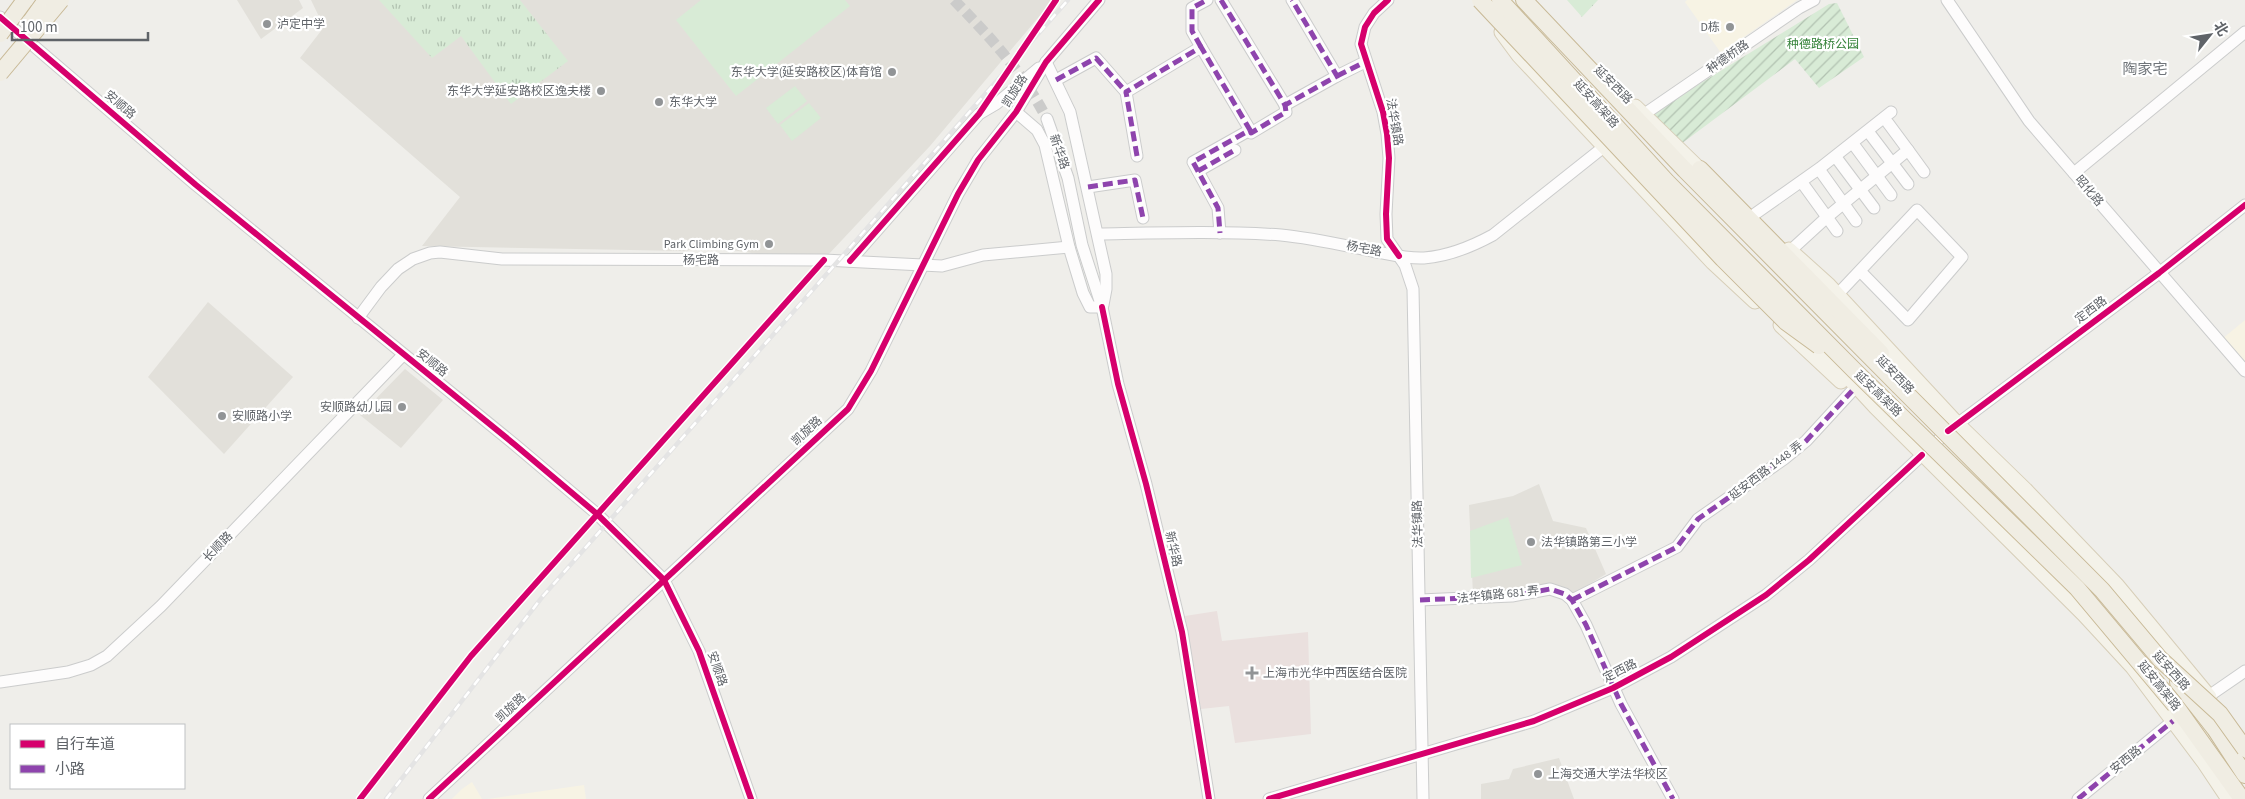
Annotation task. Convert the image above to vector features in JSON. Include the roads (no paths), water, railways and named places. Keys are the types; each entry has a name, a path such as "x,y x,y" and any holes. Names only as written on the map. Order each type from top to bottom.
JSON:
{"highway":[{"path":"2,26 25,0"},
{"path":"0,64 46,0"},
{"path":"0,73 61,0"},
{"path":"1480,0 1723,259 1786,322 1856,372"},
{"name":"延安高架路","path":"1500,0 1667,182 1856,372 2076,588 2175,705 2242,799"},
{"name":"延安高架路","path":"1526,0 1685,170 1998,488 2102,590 2215,729 2245,775"},
{"path":"1691,160 1791,256 1960,437 1998,488"},
{"path":"2160,659 2220,714 2245,749"}],"main road":[{"path":"0,82 25,38 55,0"},
{"name":"延安西路","path":"1476,0 1520,55 1713,262 1852,391 1876,407"},
{"name":"延安西路","path":"1486,0 1621,133 1727,242 1876,407 1922,455 2084,614 2134,667 2229,799"},
{"name":"延安西路","path":"1526,0 1691,160 1953,428 2082,573 2204,699 2245,765"},
{"path":"1691,160 1752,216 1791,256 1838,295 1953,428 2025,490 2118,586 2204,699 2245,744"},
{"path":"2064,532 2082,573"}],"street":[{"name":"凯旋路","path":"429,799 848,409 871,371 958,194 978,160 1016,112 1046,62 1099,0"},
{"path":"1207,0 1192,8 1192,31 1251,133 1286,112 1285,105 1221,0"},
{"path":"1292,0 1337,76"},
{"name":"法华镇路","path":"1388,0 1374,13 1365,27 1361,44 1387,134 1389,158 1386,214 1387,239 1400,256 1410,276 1413,289 1424,799"},
{"name":"种德桥路","path":"1643,115 1799,8 1814,0"},
{"name":"昭化路","path":"1947,0 2029,120 2245,371"},
{"name":"安顺路","path":"2,26 25,38 189,178 514,444 597,514 664,580 699,652 751,799"},
{"path":"2074,173 2245,32"},
{"path":"1126,92 1201,47"},
{"path":"1056,80 1096,58 1126,92 1137,156"},
{"path":"850,261 979,114 996,104 1046,62 1070,112 1088,187 1107,282 1102,307 1090,307 1086,302 1069,247 1045,145 1036,130 1016,112"},
{"path":"1285,105 1365,62"},
{"path":"1752,216 1890,117 1908,150 1924,172"},
{"name":"新华路","path":"1047,119 1068,178 1082,245 1102,307 1118,384 1146,484 1182,632 1209,799"},
{"path":"1220,233 1218,208 1193,162 1250,130"},
{"name":"杨宅路","path":"1098,234 1220,233 1312,239 1400,256 1424,258 1445,255 1493,236 1621,133"},
{"path":"1870,134 1908,184"},
{"path":"1854,146 1891,195"},
{"path":"1198,171 1235,150"},
{"path":"1791,256 1827,217 1908,150"},
{"path":"1838,160 1874,208"},
{"path":"1821,172 1856,221"},
{"path":"1088,187 1136,180 1143,218"},
{"path":"1803,184 1837,231"},
{"name":"定西路","path":"1269,799 1534,720 1614,688 1671,657 1766,594 1809,560 1953,428 2159,273 2245,205"},
{"path":"1838,295 1860,271 1917,210 1964,260 1908,320 1860,271"},
{"name":"杨宅路","path":"358,318 381,287 398,269 412,259 440,252 502,259 850,261 942,266 983,255 1069,247"},
{"name":"长顺路","path":"0,682 68,672 91,665 108,656 162,606 403,355"},
{"name":"延安西路 1448 弄","path":"1572,600 1677,547 1698,519 1784,459 1806,441 1852,391"},
{"name":"法华镇路 681 弄","path":"1420,600 1512,596 1550,589 1560,591 1572,600"},
{"path":"1572,600 1586,625 1614,688 1673,799"},
{"path":"2204,699 2245,671"},
{"name":"安西路","path":"2078,799 2173,721"}],"tunnel":[{"path":"954,0 981,28 1016,70 1047,119"}],"railway":[{"path":"386,799 543,596 1068,0"}],"place":[{"name":"泸定中学","path":"267,24"},
{"name":"D栋","path":"1730,27"},
{"name":"东华大学(延安路校区)体育馆","path":"892,72"},
{"name":"东华大学延安路校区逸夫楼","path":"601,91"},
{"name":"东华大学","path":"659,102"},
{"name":"Park Climbing Gym","path":"769,244"},
{"name":"安顺路幼儿园","path":"402,407"},
{"name":"安顺路小学","path":"222,416"},
{"name":"法华镇路第三小学","path":"1531,542"},
{"name":"上海市光华中西医结合医院","path":"1252,673"},
{"name":"上海交通大学法华校区","path":"1538,774"}],"district":[{"name":"陶家宅","path":"2145,69"}],"park label":[{"name":"种德路桥公园","path":"1823,44"}]}
